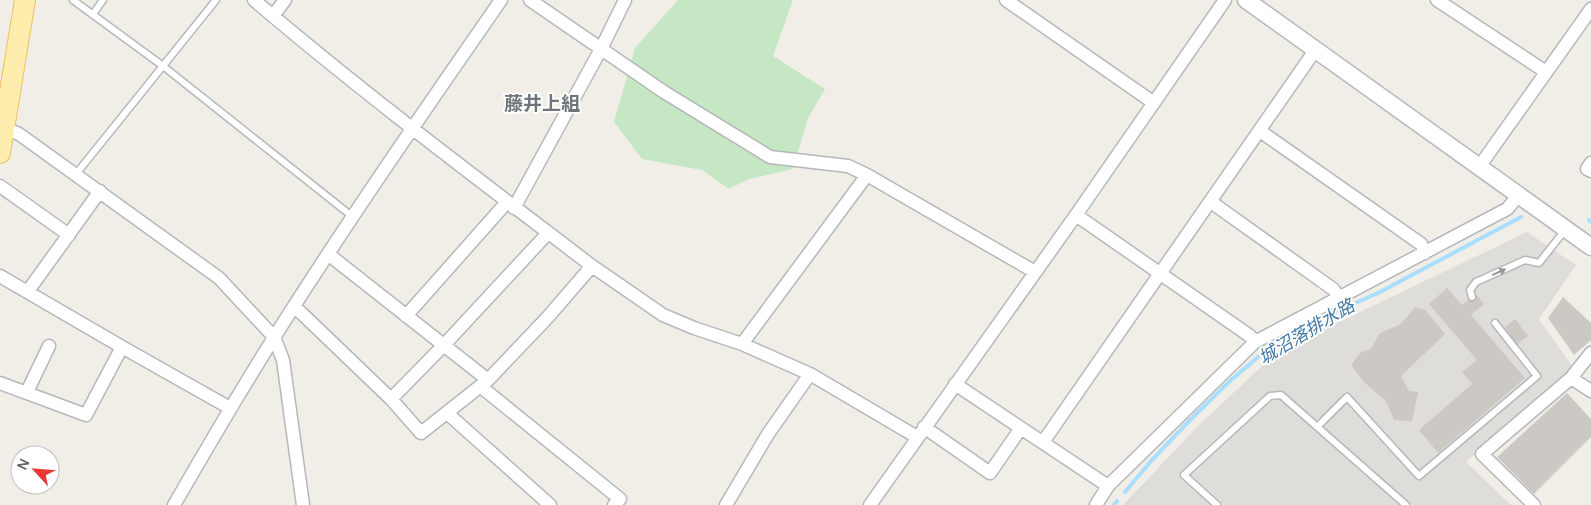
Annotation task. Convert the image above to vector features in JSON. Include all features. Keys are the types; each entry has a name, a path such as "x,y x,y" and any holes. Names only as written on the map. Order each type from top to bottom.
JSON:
{"main road":[{"path":"0,153 25,0"}],"street":[{"path":"254,0 510,205 592,266 663,315 694,328 742,344 810,374 921,432 990,473 1021,428"},
{"path":"273,16 285,0"},
{"path":"174,505 230,408 294,306 501,0"},
{"path":"530,0 664,92 770,157 848,166 1035,272"},
{"path":"406,316 510,205 601,48 624,0"},
{"path":"1006,0 1154,103"},
{"path":"870,505 1226,0"},
{"path":"1246,0 1591,247"},
{"path":"1437,0 1546,72"},
{"path":"1479,167 1591,9"},
{"path":"1043,442 1316,49"},
{"path":"5,128 19,134 219,278 274,337 283,360 302,505"},
{"path":"1260,131 1421,244 1425,253"},
{"path":"1591,163 1587,168 1591,171"},
{"path":"742,344 866,175"},
{"path":"0,186 70,235"},
{"path":"28,291 100,191"},
{"path":"1096,505 1108,486 1255,342 1507,209 1519,196"},
{"path":"1211,202 1333,289 1339,297"},
{"path":"1076,214 1250,336 1255,342"},
{"path":"391,399 548,233"},
{"path":"328,254 444,345 484,383 620,498 614,505"},
{"path":"294,306 391,399 421,433 484,383 547,318 592,266"},
{"path":"0,276 230,408"},
{"path":"27,392 49,346"},
{"path":"0,383 86,415 122,347"},
{"path":"1534,505 1482,454 1570,378 1591,353"},
{"path":"729,504 768,434 810,374"},
{"path":"1570,378 1591,390"},
{"path":"956,384 1108,486"},
{"path":"446,413 550,505"}],"lane":[{"path":"73,0 163,66 353,217"},
{"path":"93,14 103,0"},
{"path":"76,174 216,0"},
{"path":"1472,297 1470,290 1476,282 1525,260 1539,263 1565,229"},
{"path":"1317,427 1347,397 1419,476 1537,376 1495,323"},
{"path":"1217,505 1184,475 1270,396 1281,395 1406,505"}],"shaded area":[{"path":"1527,232 1576,265 1539,319 1573,367 1466,462 1511,505 1123,505 1198,426 1261,367 1296,344 1335,324"}],"green space":[{"path":"678,0 793,0 773,56 825,89 808,118 793,169 749,179 729,189 702,170 642,159 614,122 635,48"}],"building":[{"path":"1447,288 1462,305 1476,294 1484,304 1471,315 1525,378 1438,453 1419,430 1472,384 1462,372 1477,360 1429,304"},
{"path":"1563,297 1591,323 1591,340 1574,355 1548,318"},
{"path":"1415,307 1425,310 1445,334 1401,376 1409,391 1418,392 1412,421 1394,420 1386,401 1365,383 1351,365 1361,352 1370,350 1380,333 1401,324"},
{"path":"1515,319 1528,336 1516,345 1503,329"},
{"path":"1567,393 1591,419 1591,437 1534,494 1497,457"}],"waterway":[{"name":"城沼落排水路","path":"1125,492 1190,420 1230,381 1264,352 1324,317 1380,292 1521,217"},
{"name":"城沼落排水路","path":"1114,505 1117,501"}],"district":[{"name":"藤井上組","path":"542,103"}]}
